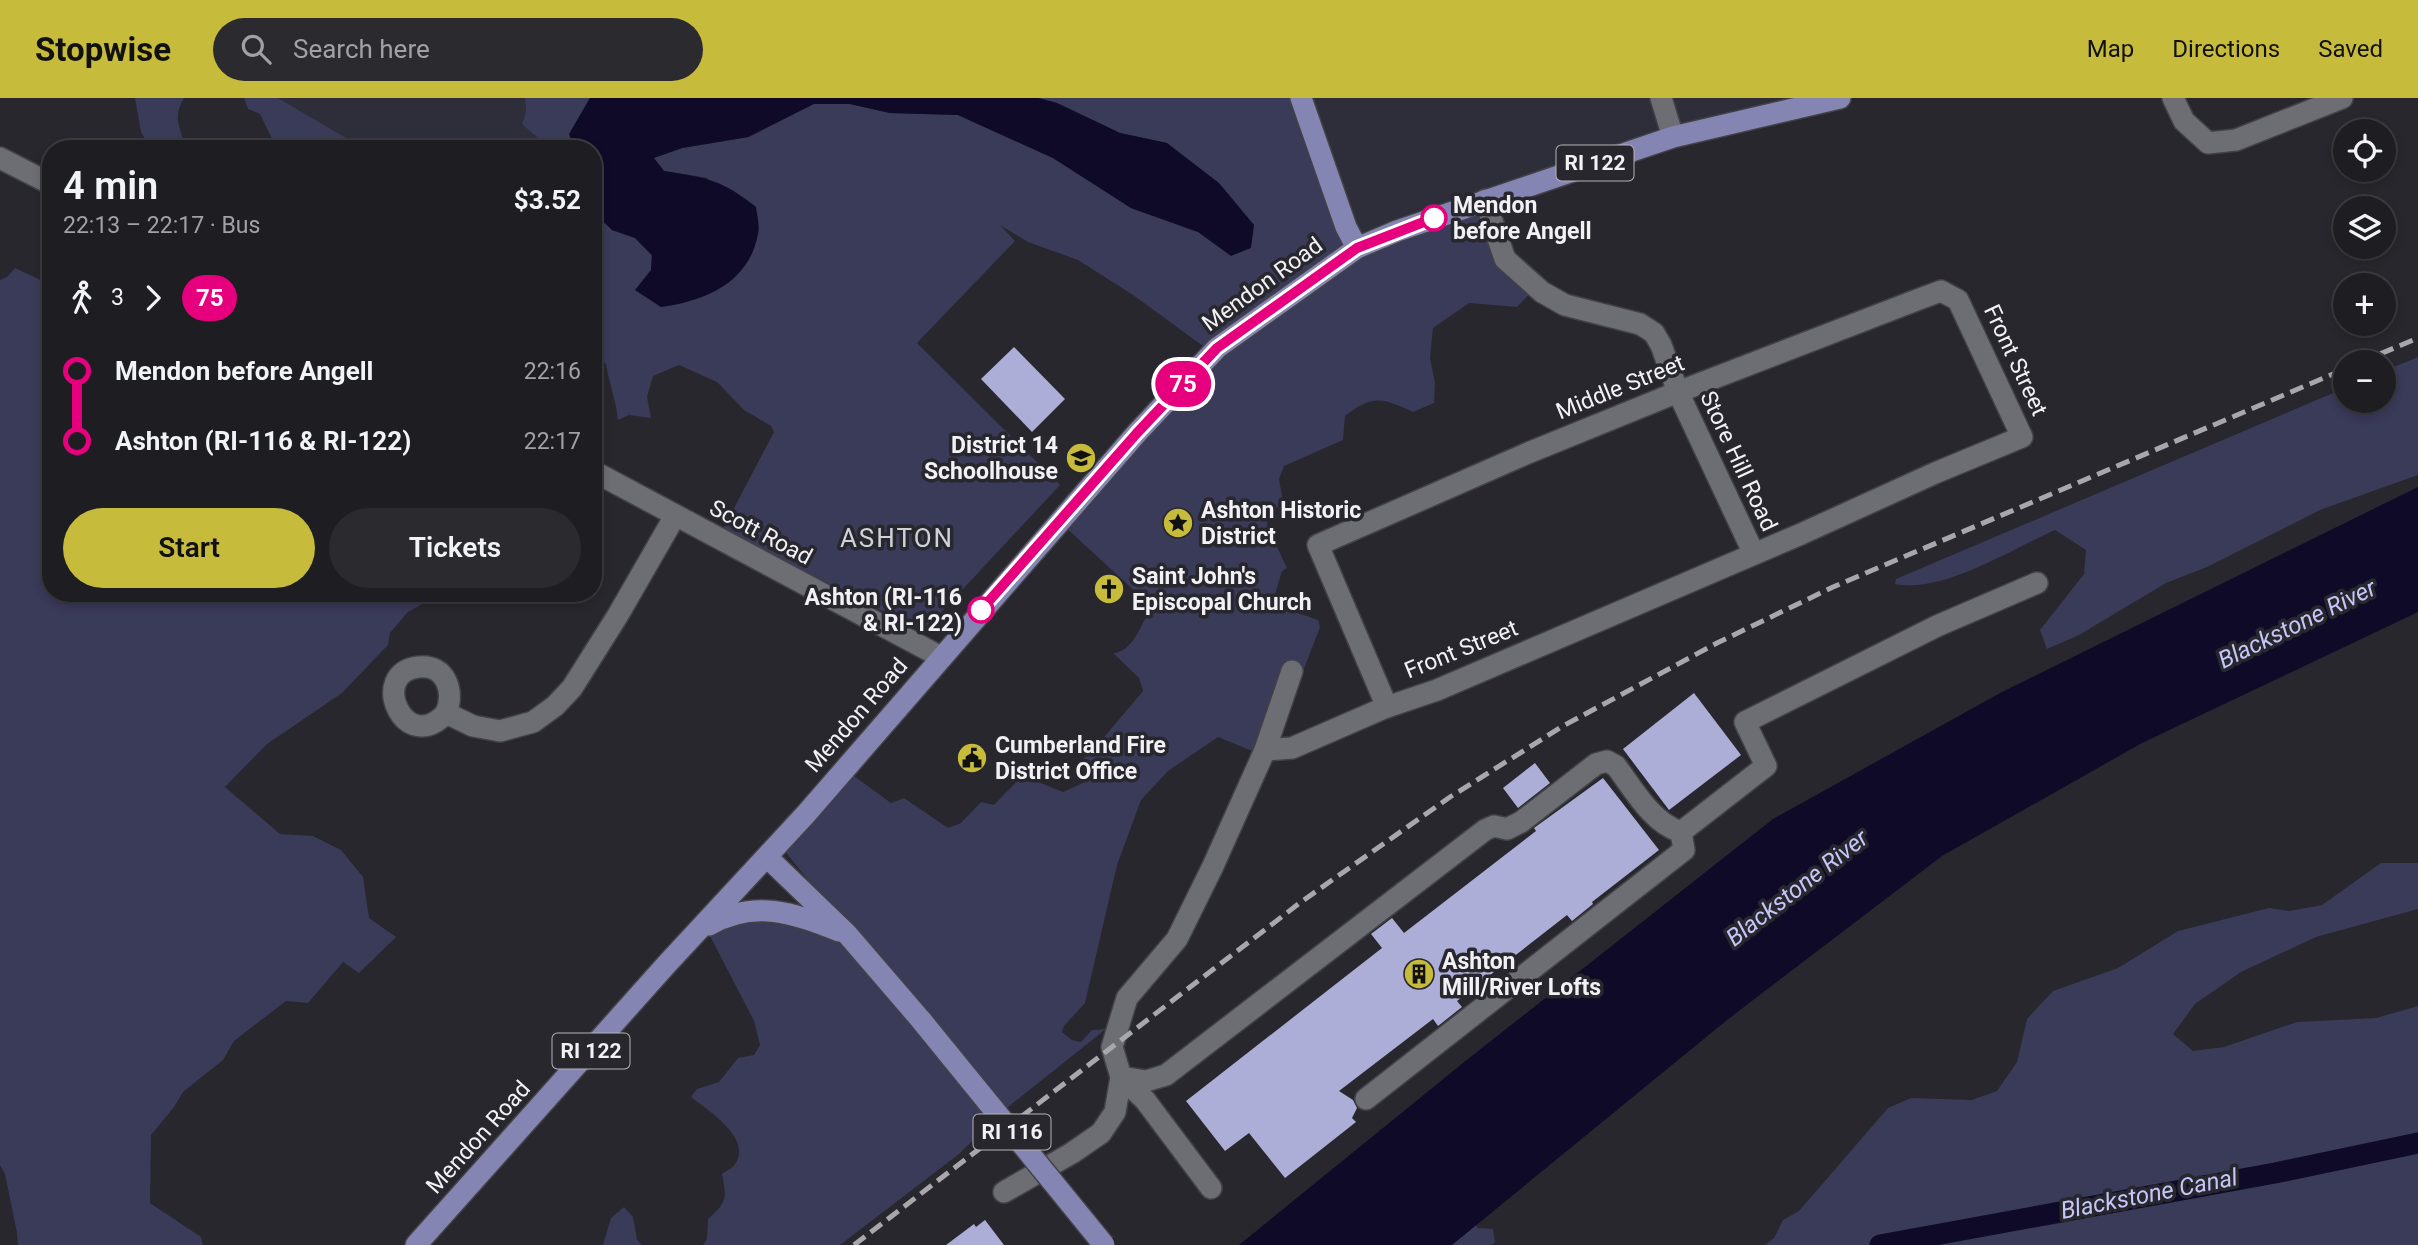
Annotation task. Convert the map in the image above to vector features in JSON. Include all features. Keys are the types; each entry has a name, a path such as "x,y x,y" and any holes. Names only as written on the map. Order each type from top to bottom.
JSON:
{"main road":[{"path":"1301,98 1346,227 1357,248"},
{"name":"Mendon Road","path":"416,1245 690,939 767,858 1137,433 1217,348 1357,248 1397,231 1673,137 1840,98"},
{"name":"RI 116","path":"767,858 847,934 921,1020 1104,1245"},
{"path":"690,939 724,917 755,909 793,915 847,934"}],"street":[{"path":"1661,98 1673,137"},
{"path":"2174,98 2184,121 2207,143 2236,140 2342,98"},
{"path":"0,158 42,179"},
{"name":"Store Hill Road","path":"1485,200 1505,259 1542,292 1565,305 1640,324 1654,333 1678,392 1754,554"},
{"name":"Middle Street","path":"1387,707 1318,545 1528,453 1678,392 1941,291 1947,293"},
{"name":"Front Street","path":"1265,750 1292,748 1387,707 1437,690 2022,437 1965,313 1958,300 1947,293"},
{"name":"Scott Road","path":"602,476 941,657"},
{"path":"446,713 472,726 500,731 533,722 555,706 572,688 675,516"},
{"path":"1681,832 1766,766 1745,722 1937,626 2037,583"},
{"path":"1004,1192 1101,1133 1115,1112 1121,1077 1112,1047 1127,998 1177,939 1219,854 1265,750 1292,671"},
{"path":"1121,1077 1146,1081 1166,1075 1485,830 1494,826 1507,828 1521,822 1596,764 1606,761 1616,766 1655,816 1668,828 1681,832"},
{"path":"1366,1099 1684,850 1681,832"},
{"path":"1121,1077 1145,1100 1211,1188"}],"shaded area":[{"path":"135,98 184,98 178,114 183,139 146,140 141,132"},
{"path":"244,98 278,98 350,140 273,140 260,114 248,109"},
{"path":"278,98 525,98 526,112 539,138 539,140 350,140"},
{"path":"525,98 590,98 570,134 572,140 538,140 522,124 526,112"},
{"path":"1038,98 1312,98 1351,247 1498,200 1503,224 1512,245 1539,284 1517,307 1469,303 1433,328 1430,358 1435,383 1434,403 1413,412 1386,401 1363,404 1345,416 1343,440 1284,466 1279,479 1283,501 1268,517 1267,526 1287,568 1282,571 1272,604 1318,620 1320,627 1280,732 1267,757 1218,737 1168,771 1141,800 1117,865 1085,1003 1064,1026 1062,1032 1072,1040 1081,1042 1092,1030 1106,1029 998,1115 959,1154 840,1245 703,1245 707,1239 708,1219 724,1200 722,1174 734,1165 739,1154 738,1144 726,1126 691,1097 697,1089 719,1082 738,1058 754,1055 760,1045 754,1021 709,934 750,914 823,924 820,895 780,845 850,773 891,803 904,798 948,828 961,823 981,802 994,805 1017,781 1038,782 1063,792 1083,783 1082,759 1089,755 1143,691 1139,678 1113,653 1120,652 1132,642 1151,606 1063,525 1218,357 1133,295 1078,260 1028,242 1000,225 1015,241 917,343 1060,485 923,632 723,529 774,432 771,426 744,410 717,382 679,365 653,376 647,397 651,418 629,415 618,420 606,364 602,361 602,188 612,230 635,238 652,256 651,270 636,290 661,307 708,178 664,171 653,158 682,148 749,137 813,104 850,104 890,113 958,115 1053,158 1131,208 1198,232 1231,255 1254,225 1167,143 1120,133 1057,103"},
{"path":"1312,98 1847,98 1668,138 1355,256"},
{"path":"15,268 42,281 42,602 426,602 408,612 390,633 388,645 342,693 267,744 225,787 280,834 313,836 341,850 363,877 369,918 396,937 359,973 343,962 308,1003 286,1001 234,1041 223,1060 183,1092 151,1135 150,1203 201,1237 203,1245 18,1245 5,1174 0,1165 0,280"},
{"path":"2418,357 2418,475 2320,510 2207,567 2166,583 2079,635 2047,649 2040,630 2084,574 2086,550 2055,530 1955,576 1914,585 1895,584 1896,579 2333,393 2333,413 2396,413 2396,366"},
{"path":"2381,863 2418,863 2418,909 2316,937 2241,972 2195,1004 2173,1034 2193,1051 2224,1047 2297,1022 2376,1018 2418,1006 2418,1245 1765,1245 1774,1238 1783,1220 1799,1211 1888,1108 1911,1098 1972,1100 1997,1091 2017,1062 2027,1019 2053,991 2118,968 2178,931 2269,908 2289,911 2322,905"},
{"path":"624,1207 633,1217 637,1240 642,1245 603,1245 611,1218"},
{"path":"1469,1218 1478,1228 1493,1229 1495,1243 1436,1245"}],"water":[{"path":"590,98 1038,98 1057,103 1120,133 1167,143 1219,183 1254,225 1251,248 1231,256 1198,232 1131,208 1053,158 958,115 890,113 850,104 814,104 748,137 682,148 654,158 664,171 703,178 733,191 756,207 759,224 753,251 735,277 709,294 661,307 635,290 651,270 652,255 635,238 612,230 602,221 602,140 571,140 569,134"},
{"name":"Blackstone River","path":"2418,487 2418,612 2142,743 1942,856 1727,1020 1452,1245 1239,1245 1468,1059 1773,819 2002,692"}],"building":[{"path":"1014,347 1065,399 1032,432 981,379"},
{"path":"1694,693 1741,755 1669,810 1623,749"},
{"path":"1535,763 1550,783 1518,808 1503,788"},
{"name":"Ashton Mill/River Lofts","path":"1603,778 1659,850 1572,921 1567,915 1457,1001 1462,1007 1438,1026 1433,1019 1339,1091 1353,1100 1357,1108 1352,1118 1356,1122 1285,1178 1249,1133 1225,1151 1186,1101 1382,948 1371,934 1392,918 1404,933 1536,831 1534,828"},
{"path":"985,1220 1004,1245 946,1245 974,1224 976,1227"}],"waterway":[{"name":"Blackstone Canal","path":"1880,1245 2275,1173 2418,1143"}],"railway":[{"path":"2390,350 2418,338"},
{"path":"854,1245 1301,902 1450,797 1563,726 1717,643 1833,587 2333,374"}],"bus line":[{"name":"75","path":"981,610 1137,433 1217,348 1357,248 1434,218"}],"place":[{"name":"Mendon before Angell","path":"1434,218"},
{"name":"District 14 Schoolhouse","path":"1081,458"},
{"name":"Ashton Historic District","path":"1178,523"},
{"name":"Saint John's Episcopal Church","path":"1109,589"},
{"name":"Ashton (RI-116 & RI-122)","path":"981,610"},
{"name":"Cumberland Fire District Office","path":"972,758"},
{"name":"Ashton Mill/River Lofts","path":"1419,974"}],"district":[{"name":"ASHTON","path":"897,538"}]}
